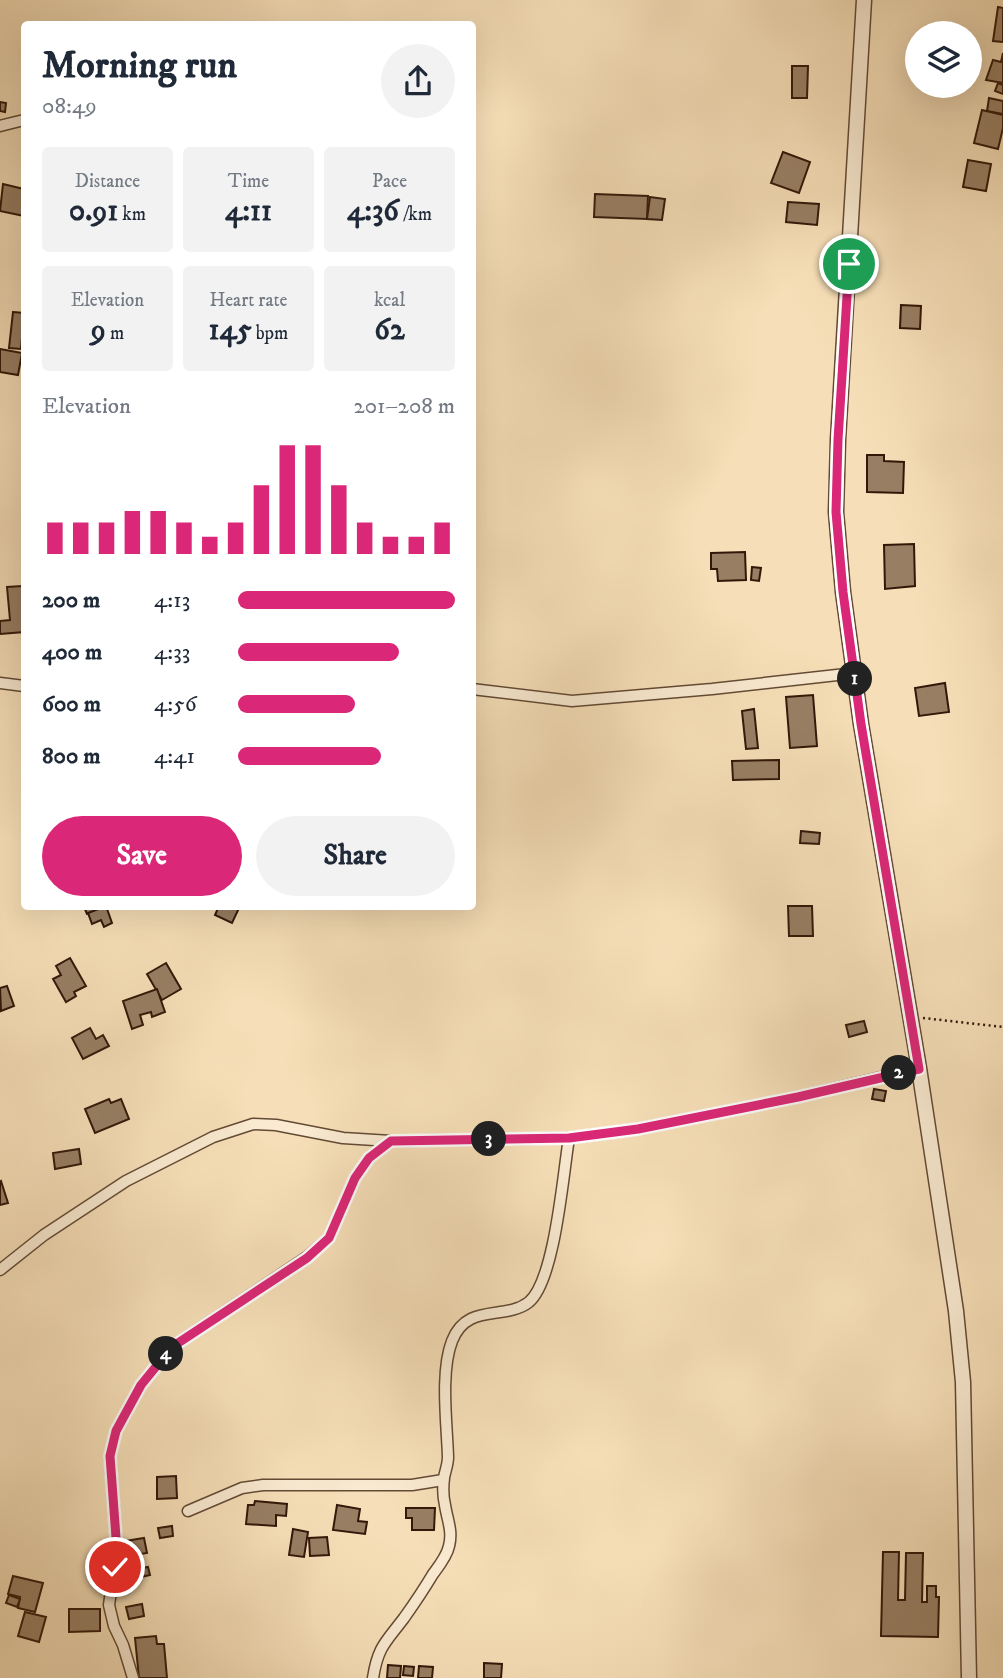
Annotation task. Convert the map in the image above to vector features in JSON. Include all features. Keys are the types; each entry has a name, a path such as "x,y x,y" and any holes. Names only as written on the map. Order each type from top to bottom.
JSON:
{"street":[{"path":"864,0 836,512 843,592 855,673 956,1311 963,1382 969,1678"},
{"path":"0,126 21,121"},
{"path":"476,689 572,701 712,690 855,673"},
{"path":"0,683 21,686"},
{"path":"0,1270 44,1235 126,1181 213,1138 253,1124 276,1125 343,1138 391,1141 569,1138 638,1129 798,1097 919,1069"},
{"path":"373,1678 376,1659 383,1643 403,1620 449,1548 451,1525 445,1506 443,1480 448,1461 445,1427 447,1370 452,1341 463,1323 528,1302 543,1283 569,1138"},
{"path":"133,1678 109,1605 117,1551 110,1456 116,1431 141,1385 172,1347 307,1258 329,1238 355,1178 369,1158 391,1141"},
{"path":"188,1511 242,1488 262,1485 412,1485 443,1480"}],"path":[{"path":"911,1017 1003,1027"}],"building":[{"path":"998,7 1003,8 1003,42 993,41"},
{"path":"1003,53 1003,83 986,80 993,60 1001,62"},
{"path":"792,66 808,66 807,98 792,98"},
{"path":"998,83 1003,85 1003,94 995,91"},
{"path":"989,98 1003,101 1003,114 987,111"},
{"path":"0,102 6,103 5,112 0,111"},
{"path":"982,110 1003,115 998,149 974,143"},
{"path":"783,152 810,162 799,193 771,183"},
{"path":"968,160 991,164 986,191 963,187"},
{"path":"3,184 21,188 21,215 0,211"},
{"path":"595,194 648,196 647,219 594,217"},
{"path":"650,197 665,199 662,220 647,219"},
{"path":"788,202 819,204 817,225 786,222"},
{"path":"901,305 921,306 920,329 900,328"},
{"path":"13,312 21,313 21,349 9,348"},
{"path":"0,349 21,353 18,375 0,372"},
{"path":"867,455 884,455 884,461 904,462 903,493 867,492"},
{"path":"914,544 915,586 885,589 884,545"},
{"path":"745,552 746,580 718,581 717,569 711,569 711,553"},
{"path":"752,567 761,568 759,581 751,580"},
{"path":"21,586 21,632 0,634 0,621 10,620 7,587"},
{"path":"945,683 949,712 919,716 915,688"},
{"path":"813,695 817,746 790,748 786,697"},
{"path":"754,709 758,748 746,749 742,711"},
{"path":"779,760 779,779 733,780 732,761"},
{"path":"801,831 820,833 819,844 800,843"},
{"path":"788,906 812,906 813,936 789,936"},
{"path":"107,910 112,923 104,927 101,920 92,924 88,913"},
{"path":"217,910 238,910 232,923 215,915"},
{"path":"70,958 86,986 74,992 76,996 66,1002 53,979 61,975 56,966"},
{"path":"166,963 181,989 162,1000 147,974"},
{"path":"7,986 14,1006 1,1011 0,988"},
{"path":"157,989 165,1012 152,1017 151,1012 140,1015 143,1025 132,1029 123,1001"},
{"path":"864,1021 867,1032 849,1037 846,1025"},
{"path":"90,1028 96,1039 103,1035 109,1046 83,1059 72,1038"},
{"path":"874,1089 886,1091 884,1101 872,1099"},
{"path":"109,1099 111,1103 121,1099 129,1119 95,1133 85,1109"},
{"path":"79,1149 81,1164 55,1169 53,1153"},
{"path":"0,1182 8,1203 0,1205"},
{"path":"176,1476 177,1498 157,1499 157,1477"},
{"path":"255,1501 287,1504 286,1516 276,1515 276,1526 246,1524 248,1505 254,1505"},
{"path":"337,1505 360,1509 358,1521 367,1522 365,1534 333,1530"},
{"path":"406,1508 435,1508 434,1530 412,1530 412,1518 406,1518"},
{"path":"172,1526 173,1536 160,1538 158,1528"},
{"path":"293,1529 308,1532 304,1557 289,1555"},
{"path":"327,1537 329,1555 310,1556 309,1538"},
{"path":"144,1538 147,1553 122,1557 119,1542"},
{"path":"883,1552 899,1552 898,1600 905,1600 906,1553 923,1553 922,1602 927,1602 927,1586 936,1586 936,1597 939,1597 938,1637 881,1636"},
{"path":"133,1567 135,1584 126,1585 125,1568"},
{"path":"148,1567 150,1575 137,1578 136,1569"},
{"path":"13,1576 43,1583 35,1612 18,1608 20,1597 8,1594"},
{"path":"9,1595 20,1599 17,1607 6,1603"},
{"path":"142,1604 144,1616 129,1619 126,1607"},
{"path":"69,1609 100,1609 100,1631 69,1632"},
{"path":"25,1612 46,1617 39,1642 18,1636"},
{"path":"156,1636 157,1644 164,1644 167,1678 139,1678 135,1638"},
{"path":"484,1663 502,1664 501,1678 484,1678"},
{"path":"388,1665 401,1666 400,1678 387,1678"},
{"path":"404,1666 414,1667 413,1676 403,1675"},
{"path":"419,1666 433,1667 432,1678 418,1678"}],"route":[{"path":"115,1567 117,1551 110,1456 116,1431 141,1385 172,1347 307,1258 329,1238 355,1178 369,1158 391,1141 569,1138 638,1129 682,1118 798,1097 919,1069 861,724 843,592 836,512 849,264"}]}
